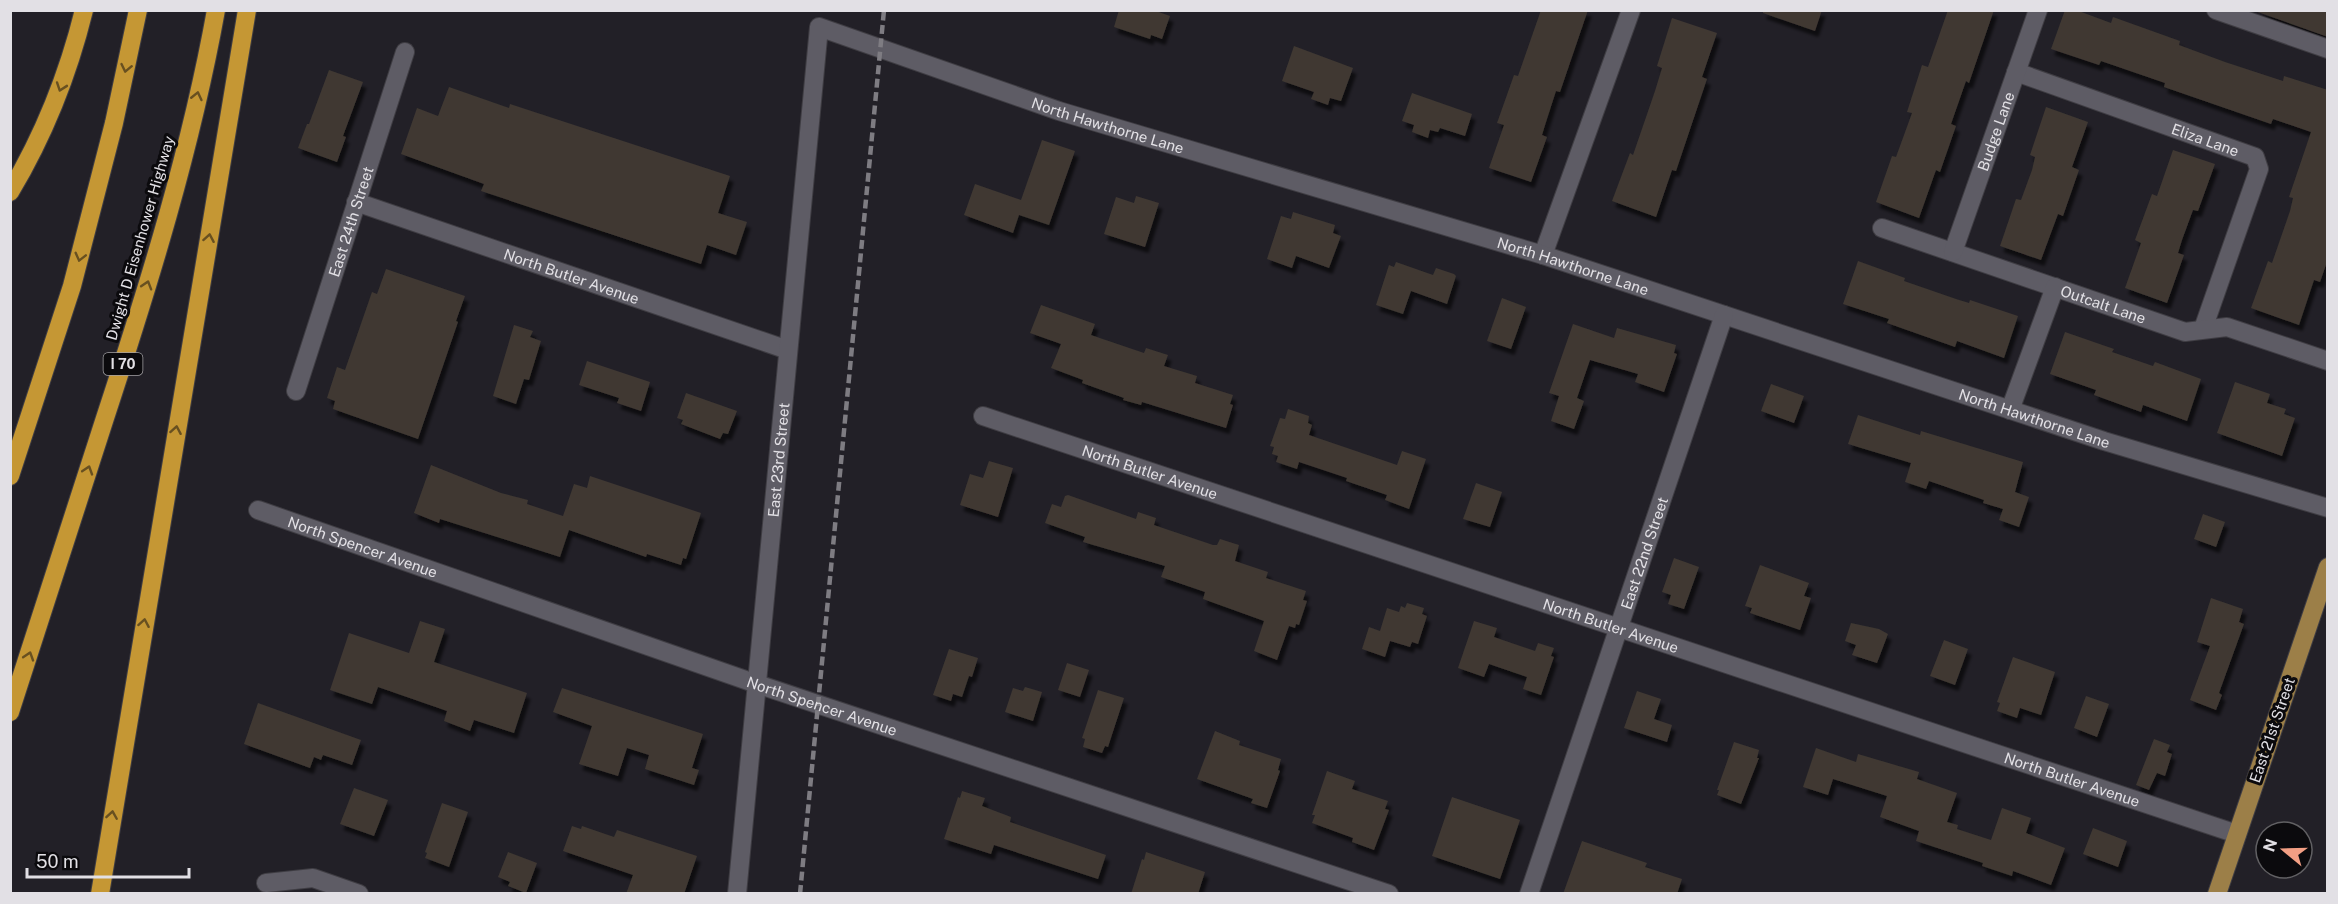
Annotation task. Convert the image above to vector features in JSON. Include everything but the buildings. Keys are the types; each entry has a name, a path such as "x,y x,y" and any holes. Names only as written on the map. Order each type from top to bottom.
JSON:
{"highway":[{"path":"10,192 34,152 51,114 84,10"},
{"path":"10,476 72,286 114,123 138,10"},
{"name":"Dwight D Eisenhower Highway","path":"10,712 160,241 180,167 216,10"},
{"path":"100,894 248,10"}],"main road":[{"name":"East 21st Street","path":"2217,894 2328,567"}],"street":[{"path":"1543,255 1631,10"},
{"name":"Budge Lane","path":"1953,252 2038,10"},
{"path":"2216,10 2328,49"},
{"name":"North Hawthorne Lane","path":"819,27 1059,111 1543,255 2104,441 2328,508"},
{"name":"East 23rd Street","path":"737,894 819,27"},
{"name":"East 24th Street","path":"296,391 405,52"},
{"name":"Eliza Lane","path":"2016,72 2255,157 2259,169 2204,329"},
{"name":"North Butler Avenue","path":"356,202 788,350"},
{"name":"Outcalt Lane","path":"1882,228 2185,332 2227,327 2328,361"},
{"path":"2010,410 2055,287"},
{"name":"East 22nd Street","path":"1529,894 1724,315"},
{"name":"North Butler Avenue","path":"983,416 2237,834"},
{"name":"North Spencer Avenue","path":"258,510 757,684 1389,894"},
{"path":"266,883 313,878 359,894"}],"railway":[{"path":"800,894 884,10"}]}
